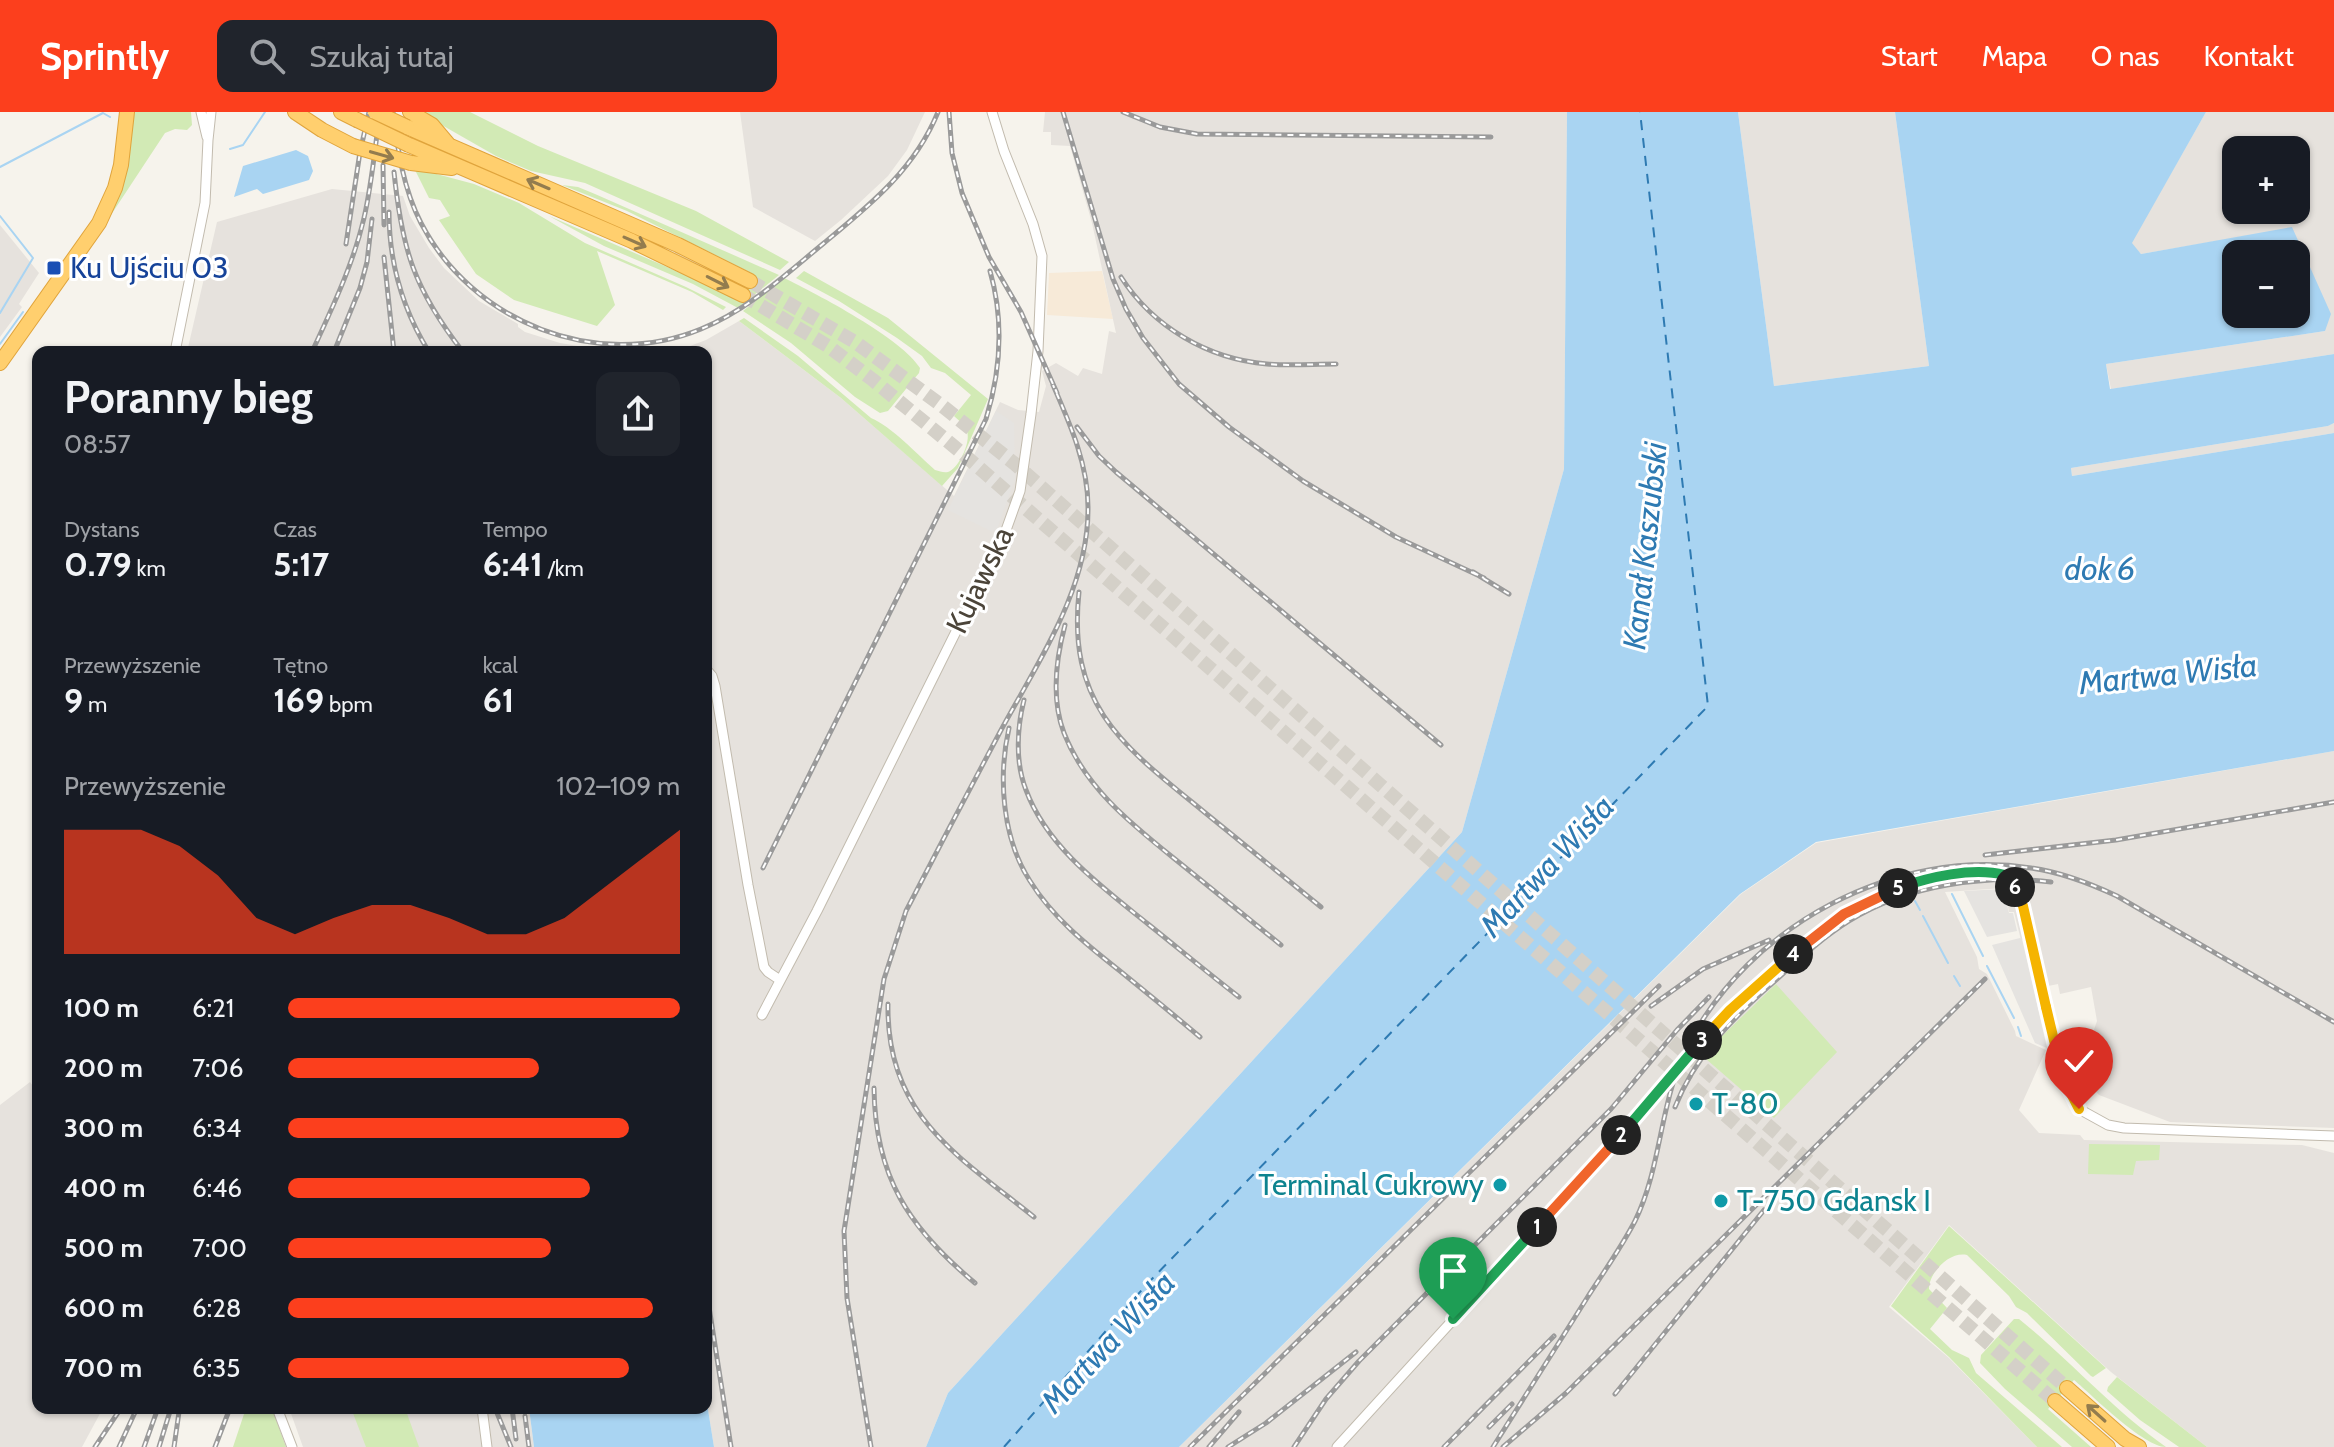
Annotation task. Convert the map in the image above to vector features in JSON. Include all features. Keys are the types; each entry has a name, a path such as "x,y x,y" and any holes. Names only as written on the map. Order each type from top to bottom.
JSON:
{"highway":[{"path":"295,112 353,146 425,166 464,169"},
{"path":"341,112 409,145 661,254 743,295"},
{"path":"375,112 678,245 750,281"},
{"path":"410,112 432,125 451,147"},
{"path":"0,363 99,223 115,188 128,116"},
{"path":"2067,1388 2125,1439 2139,1447"},
{"path":"2055,1401 2108,1447"}],"street":[{"path":"201,112 208,140"},
{"path":"176,346 205,203 211,112"},
{"name":"Kujawska","path":"762,1015 1005,533 1020,491 1038,351 1042,256 992,112"},
{"path":"712,676 764,967 780,980"},
{"path":"1337,1447 1617,1140 1719,1021 1823,929 1844,914 1906,885 1944,877 2001,874 2011,880 2023,906 2063,1078 2079,1109 2093,1118 2124,1128 2334,1136"},
{"path":"279,1414 292,1447"},
{"path":"483,1414 487,1447"}],"shaded area":[{"path":"740,112 925,112 907,150 888,176 815,241 753,207"},
{"path":"1045,112 1567,112 1564,469 1462,832 948,1393 926,1447 714,1447 709,1414 712,1414 712,346 690,346 739,321 841,398 954,496 1000,402 1018,410 1039,412 1046,386 1042,371 1056,363 1078,376 1083,368 1102,374 1109,331 1116,333 1092,223 1070,146 1051,145 1051,132 1043,132"},
{"path":"1738,112 1895,112 1929,366 1774,386"},
{"path":"2206,112 2334,112 2334,354 2111,389 2106,364 2325,331 2310,284 2310,240 2296,240 2292,228 2141,254 2131,243"},
{"path":"332,189 403,196 410,216 429,248 444,268 479,301 518,324 525,332 578,346 188,346 217,222"},
{"path":"0,225 39,273 19,304 22,307 0,337"},
{"path":"1102,271 1113,319 1047,315 1049,273"},
{"path":"996,411 1014,423 1015,479 997,529 991,531 948,510"},
{"path":"2334,423 2334,433 2072,476 2071,468"},
{"path":"2334,751 2334,1128 2170,1122 2099,1095 2088,1083 2084,1071 2085,1056 2097,1021 2091,987 2060,994 2058,984 2048,986 2036,937 2021,940 2014,912 2009,912 2004,888 1945,892 1977,957 1979,969 1987,974 2016,1036 2046,1050 2019,1110 2039,1133 2080,1135 2084,1140 2302,1145 2334,1153 2334,1447 2207,1447 2111,1372 1949,1225 1889,1307 1949,1358 2037,1447 1179,1447 1741,894 1816,843"},
{"path":"2003,889 2017,931 1987,937 1964,891"},
{"path":"2020,938 2047,1048 2035,1043 1992,945"},
{"path":"30,1082 32,1085 32,1414 100,1414 82,1447 0,1447 0,1105"},
{"path":"291,1414 530,1414 534,1447 303,1447"}],"green space":[{"path":"135,112 191,112 192,125 187,130 175,129 165,133 105,224"},
{"path":"419,112 470,112 538,146 696,211 789,262 780,270 585,183 531,171 496,156"},
{"path":"414,168 474,184 519,203 585,243 726,307 723,310 692,292 597,251 615,305 597,326 514,300 476,274 439,220 450,216 440,200 429,198"},
{"path":"562,185 595,194 779,275 738,308 693,284 604,246 549,216 739,301 753,274 627,211"},
{"path":"804,271 888,318 988,399 958,468 942,486 841,398 739,321 744,318 798,356 935,470 952,470 963,454 968,436 965,427 954,416 971,395 945,373 931,368 922,356 897,338 796,278"},
{"path":"784,278 878,331 911,356 920,368 919,373 888,411 880,413 855,397 791,343 743,311"},
{"path":"1776,984 1837,1052 1774,1118 1706,1059 1720,1038"},
{"path":"2089,1144 2160,1145 2159,1160 2136,1161 2133,1175 2088,1174"},
{"path":"1949,1226 2106,1368 2091,1376 2027,1313 2016,1307 2009,1296 1967,1255 1954,1256 1942,1264 1933,1276 1929,1289 1947,1308 1930,1329 1952,1350 1969,1358 1976,1373 2062,1447 2037,1447 1949,1357 1891,1306"},
{"path":"2014,1319 2019,1319 2038,1335 2127,1417 2166,1447 2132,1430 2074,1380 2048,1409 2091,1447 2072,1447 1980,1363 1981,1355"},
{"path":"2117,1377 2207,1447 2179,1447 2140,1420 2107,1391"},
{"path":"244,1414 274,1414 286,1447 233,1447"},
{"path":"353,1414 407,1414 419,1447 366,1447"}],"water":[{"path":"1567,112 1738,112 1774,386 1929,366 1895,112 2206,112 2132,243 2141,254 2292,227 2298,240 2222,240 2222,328 2310,328 2310,267 2331,314 2325,331 2106,364 2110,389 2334,354 2334,423 2071,468 2072,476 2334,433 2334,751 1816,842 1740,894 1179,1447 926,1447 948,1393 1462,832 1564,469"},
{"path":"296,150 308,156 313,171 309,180 263,194 257,189 234,197 243,166"},
{"path":"530,1414 709,1414 714,1447 534,1447"}],"waterway":[{"path":"230,149 243,145 265,112"},
{"path":"0,167 103,113 110,117"},
{"path":"0,216 33,258 0,313"},
{"path":"0,344 23,312"},
{"path":"1952,894 1983,956"},
{"path":"1915,901 1920,910"},
{"path":"1923,916 1948,963"},
{"path":"1987,966 2014,1018"},
{"path":"1954,976 1960,986"},
{"path":"2018,1027 2021,1036"}],"ferry route":[{"path":"1004,1447 1148,1283 1708,706 1640,112"}],"tunnel":[{"path":"750,281 855,342 1015,464 2067,1388"},
{"path":"743,295 828,346 962,453 2055,1401"}],"railway":[{"path":"346,244 369,112"},
{"path":"315,346 354,253 364,218 380,112"},
{"path":"393,112 402,169 410,196 421,223 443,258 472,287 505,311 541,329 580,340 621,344 661,341 701,329 735,312 766,291 890,185 917,151 938,112"},
{"path":"949,112 952,153 962,193 989,257 1021,312 1057,393"},
{"path":"1063,112 1113,279 1143,338 1179,384 1229,427 1303,481 1396,537 1484,578"},
{"path":"1123,112 1160,127 1197,134 1491,137"},
{"path":"383,165 384,225"},
{"path":"394,172 401,224 413,268 433,308 459,346"},
{"path":"389,212 399,285 426,346"},
{"path":"336,346 360,288 367,262 372,219"},
{"path":"384,257 393,346"},
{"path":"763,868 986,419 995,382 999,345 997,308 990,271"},
{"path":"1121,277 1149,311 1203,347 1245,361 1267,364 1336,364"},
{"path":"871,1447 847,1298 844,1231 884,979 906,911 1044,652 1080,567 1088,507 1085,475 1072,429 1053,385"},
{"path":"1077,427 1116,472 1441,745"},
{"path":"1473,572 1509,594"},
{"path":"1079,592 1078,631 1082,665 1092,694 1106,720 1125,743 1174,788 1321,907"},
{"path":"1065,625 1057,665 1057,707 1064,733 1086,774 1132,824 1281,945"},
{"path":"1024,700 1019,733 1020,768 1035,811 1047,830 1095,880 1239,997"},
{"path":"1009,728 1004,767 1005,807 1013,846 1030,881 1071,930 1200,1037"},
{"path":"1985,855 2116,840 2334,802"},
{"path":"1493,1447 1635,1221 1651,1179 1678,1069 1687,1047 1714,1003 1748,965 1787,931 1831,904 1879,883 1929,870 1980,865 2053,872 2117,896 2334,1022"},
{"path":"1675,1107 1692,1072 1727,1027 1797,961 1849,921 1895,899 1947,885 2000,880 2051,882"},
{"path":"1651,1006 1703,969 1769,940"},
{"path":"1503,1447 1566,1393 1985,979"},
{"path":"1190,1447 1659,986"},
{"path":"1294,1447 1326,1399 1359,1361 1611,1109 1709,997"},
{"path":"888,1004 891,1042 899,1075 913,1104 953,1152 1034,1217"},
{"path":"874,1088 881,1148 900,1198 932,1242 975,1283"},
{"path":"1615,1394 1764,1210"},
{"path":"712,1326 731,1447"},
{"path":"1444,1447 1554,1336"},
{"path":"1228,1447 1266,1423 1356,1352"},
{"path":"1489,1427 1512,1404"},
{"path":"1209,1447 1239,1412"},
{"path":"95,1447 117,1414"},
{"path":"119,1447 134,1414"},
{"path":"144,1447 156,1414"},
{"path":"159,1447 169,1414"},
{"path":"174,1447 179,1414"},
{"path":"215,1447 228,1414"},
{"path":"497,1414 511,1447"},
{"path":"513,1414 516,1439"},
{"path":"525,1416 529,1447"}],"place":[{"name":"Ku Ujściu 03","path":"54,268"},
{"name":"T-80","path":"1696,1104"},
{"name":"Terminal Cukrowy","path":"1500,1185"},
{"name":"T-750 Gdansk I","path":"1721,1201"}],"route":[{"path":"1453,1319 1617,1140 1730,1010 1833,921 1867,901 1906,885 1971,874 2001,874 2011,880 2023,906 2063,1078 2079,1109"}],"water label":[{"name":"Kanał Kaszubski","path":"1645,546"},
{"name":"dok 6","path":"2100,569"},
{"name":"Martwa Wisła","path":"2168,674"},
{"name":"Martwa Wisła","path":"1547,866"},
{"name":"Martwa Wisła","path":"1108,1342"}]}
